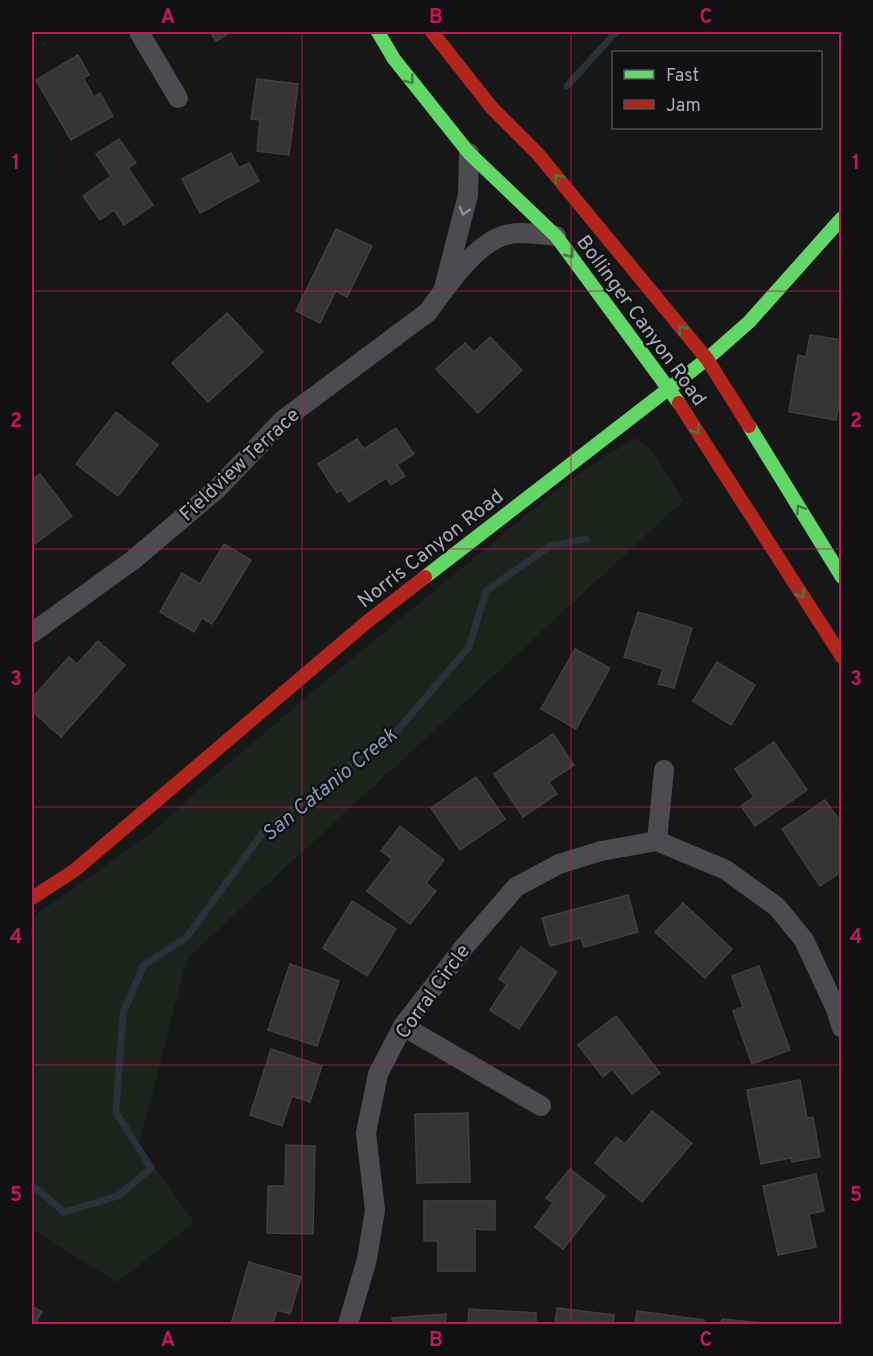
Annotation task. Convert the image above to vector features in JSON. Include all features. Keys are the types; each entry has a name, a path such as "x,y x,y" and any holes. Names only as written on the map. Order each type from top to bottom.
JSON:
{"main road":[{"name":"Bollinger Canyon Road","path":"378,32 393,59 469,153 556,236 669,387 842,657"},
{"name":"Bollinger Canyon Road","path":"432,32 492,108 538,154 707,359 842,577"},
{"name":"Norris Canyon Road","path":"32,898 75,870 368,621 707,359 749,322 842,218"}],"street":[{"path":"139,32 178,98"},
{"name":"Fieldview Terrace","path":"443,290 468,195 469,153"},
{"name":"Fieldview Terrace","path":"32,633 133,560 217,489 283,420 428,312 443,290 484,245 509,234 556,236"},
{"path":"664,770 657,841 726,870 777,907 804,940 836,1009 842,1028"},
{"name":"Corral Circle","path":"348,1324 367,1259 375,1210 366,1133 378,1074 402,1026 465,946 516,887 559,864 601,851 657,841"},
{"path":"402,1026 541,1106"}],"shaded area":[{"path":"635,438 652,451 683,501 187,958 139,1145 194,1222 117,1282 32,1229 32,917 155,830 214,776 328,679 565,483"}],"building":[{"path":"210,32 231,32 216,41"},
{"path":"78,55 89,75 83,78 94,97 100,93 113,116 71,140 36,80"},
{"path":"257,79 298,84 289,155 257,151 260,120 251,119"},
{"path":"119,139 136,163 128,168 153,205 124,225 114,210 100,220 83,196 111,176 96,154"},
{"path":"231,153 239,168 249,163 259,181 200,213 182,179"},
{"path":"336,229 372,246 347,297 336,291 320,323 296,311"},
{"path":"227,313 263,352 208,402 172,363"},
{"path":"810,335 842,340 842,388 836,420 789,412 798,355 806,357"},
{"path":"490,337 522,370 478,413 436,369 465,343 474,352"},
{"path":"116,412 158,445 118,496 76,464"},
{"path":"396,428 414,454 397,465 405,476 391,485 386,478 349,502 341,490 337,493 318,464 357,439 364,449"},
{"path":"40,474 72,516 32,546 32,480"},
{"path":"224,544 251,560 212,624 202,618 194,632 160,612 182,573 200,584"},
{"path":"638,612 692,628 674,688 658,684 663,669 624,657"},
{"path":"98,641 125,665 61,737 32,711 32,698 69,657 77,664"},
{"path":"575,649 610,668 576,729 541,709"},
{"path":"717,662 755,685 731,725 693,701"},
{"path":"553,734 574,765 549,782 557,794 523,817 494,774"},
{"path":"774,742 807,790 755,826 741,806 754,797 735,769"},
{"path":"476,777 505,819 460,850 431,808"},
{"path":"825,800 842,824 842,871 820,886 782,829"},
{"path":"400,826 444,860 426,883 436,891 410,924 367,891 392,859 381,851"},
{"path":"628,895 638,932 584,947 581,938 550,946 542,918"},
{"path":"352,901 396,929 367,976 323,948"},
{"path":"683,903 732,949 705,978 655,932"},
{"path":"521,947 557,972 519,1029 490,1010 507,984 499,979"},
{"path":"290,964 339,981 317,1046 268,1030"},
{"path":"759,966 790,1050 752,1064 733,1011 743,1007 732,976"},
{"path":"616,1016 660,1073 632,1094 612,1069 603,1077 578,1045"},
{"path":"271,1049 322,1066 310,1102 292,1096 282,1126 250,1115"},
{"path":"800,1080 807,1118 813,1117 820,1157 792,1162 791,1158 761,1164 747,1090"},
{"path":"652,1111 692,1143 642,1202 595,1163 616,1137 625,1144"},
{"path":"468,1113 470,1182 417,1183 415,1114"},
{"path":"286,1145 315,1146 313,1234 267,1233 268,1186 285,1186"},
{"path":"570,1169 605,1196 563,1249 535,1227 553,1203 546,1198"},
{"path":"816,1174 824,1211 809,1214 816,1247 778,1255 763,1186"},
{"path":"424,1201 495,1201 495,1230 475,1229 475,1271 438,1271 438,1241 424,1241"},
{"path":"249,1262 301,1277 290,1314 277,1310 273,1324 231,1324"},
{"path":"32,1306 42,1312 35,1324 32,1324"},
{"path":"557,1308 614,1315 613,1324 555,1324"},
{"path":"469,1309 536,1313 536,1324 468,1324"},
{"path":"637,1311 704,1320 704,1324 635,1324"},
{"path":"446,1314 446,1324 393,1324 392,1318"},
{"path":"722,1319 770,1324 721,1324"}],"waterway":[{"name":"San Catanio Creek","path":"567,86 616,32"},
{"name":"San Catanio Creek","path":"32,1185 64,1212 118,1196 151,1168 116,1112 123,1013 144,965 187,937 264,831 398,730 469,647 486,591 550,546 586,539"}],"traffic: fast":[{"path":"378,32 394,59 469,153 556,236 679,403"},
{"path":"425,577 707,359 749,322 842,218"},
{"path":"749,426 842,577"}],"traffic: jam":[{"path":"432,32 492,108 538,154 707,359 749,426"},
{"path":"679,403 842,657"},
{"path":"32,898 75,870 368,621 425,577"}]}
